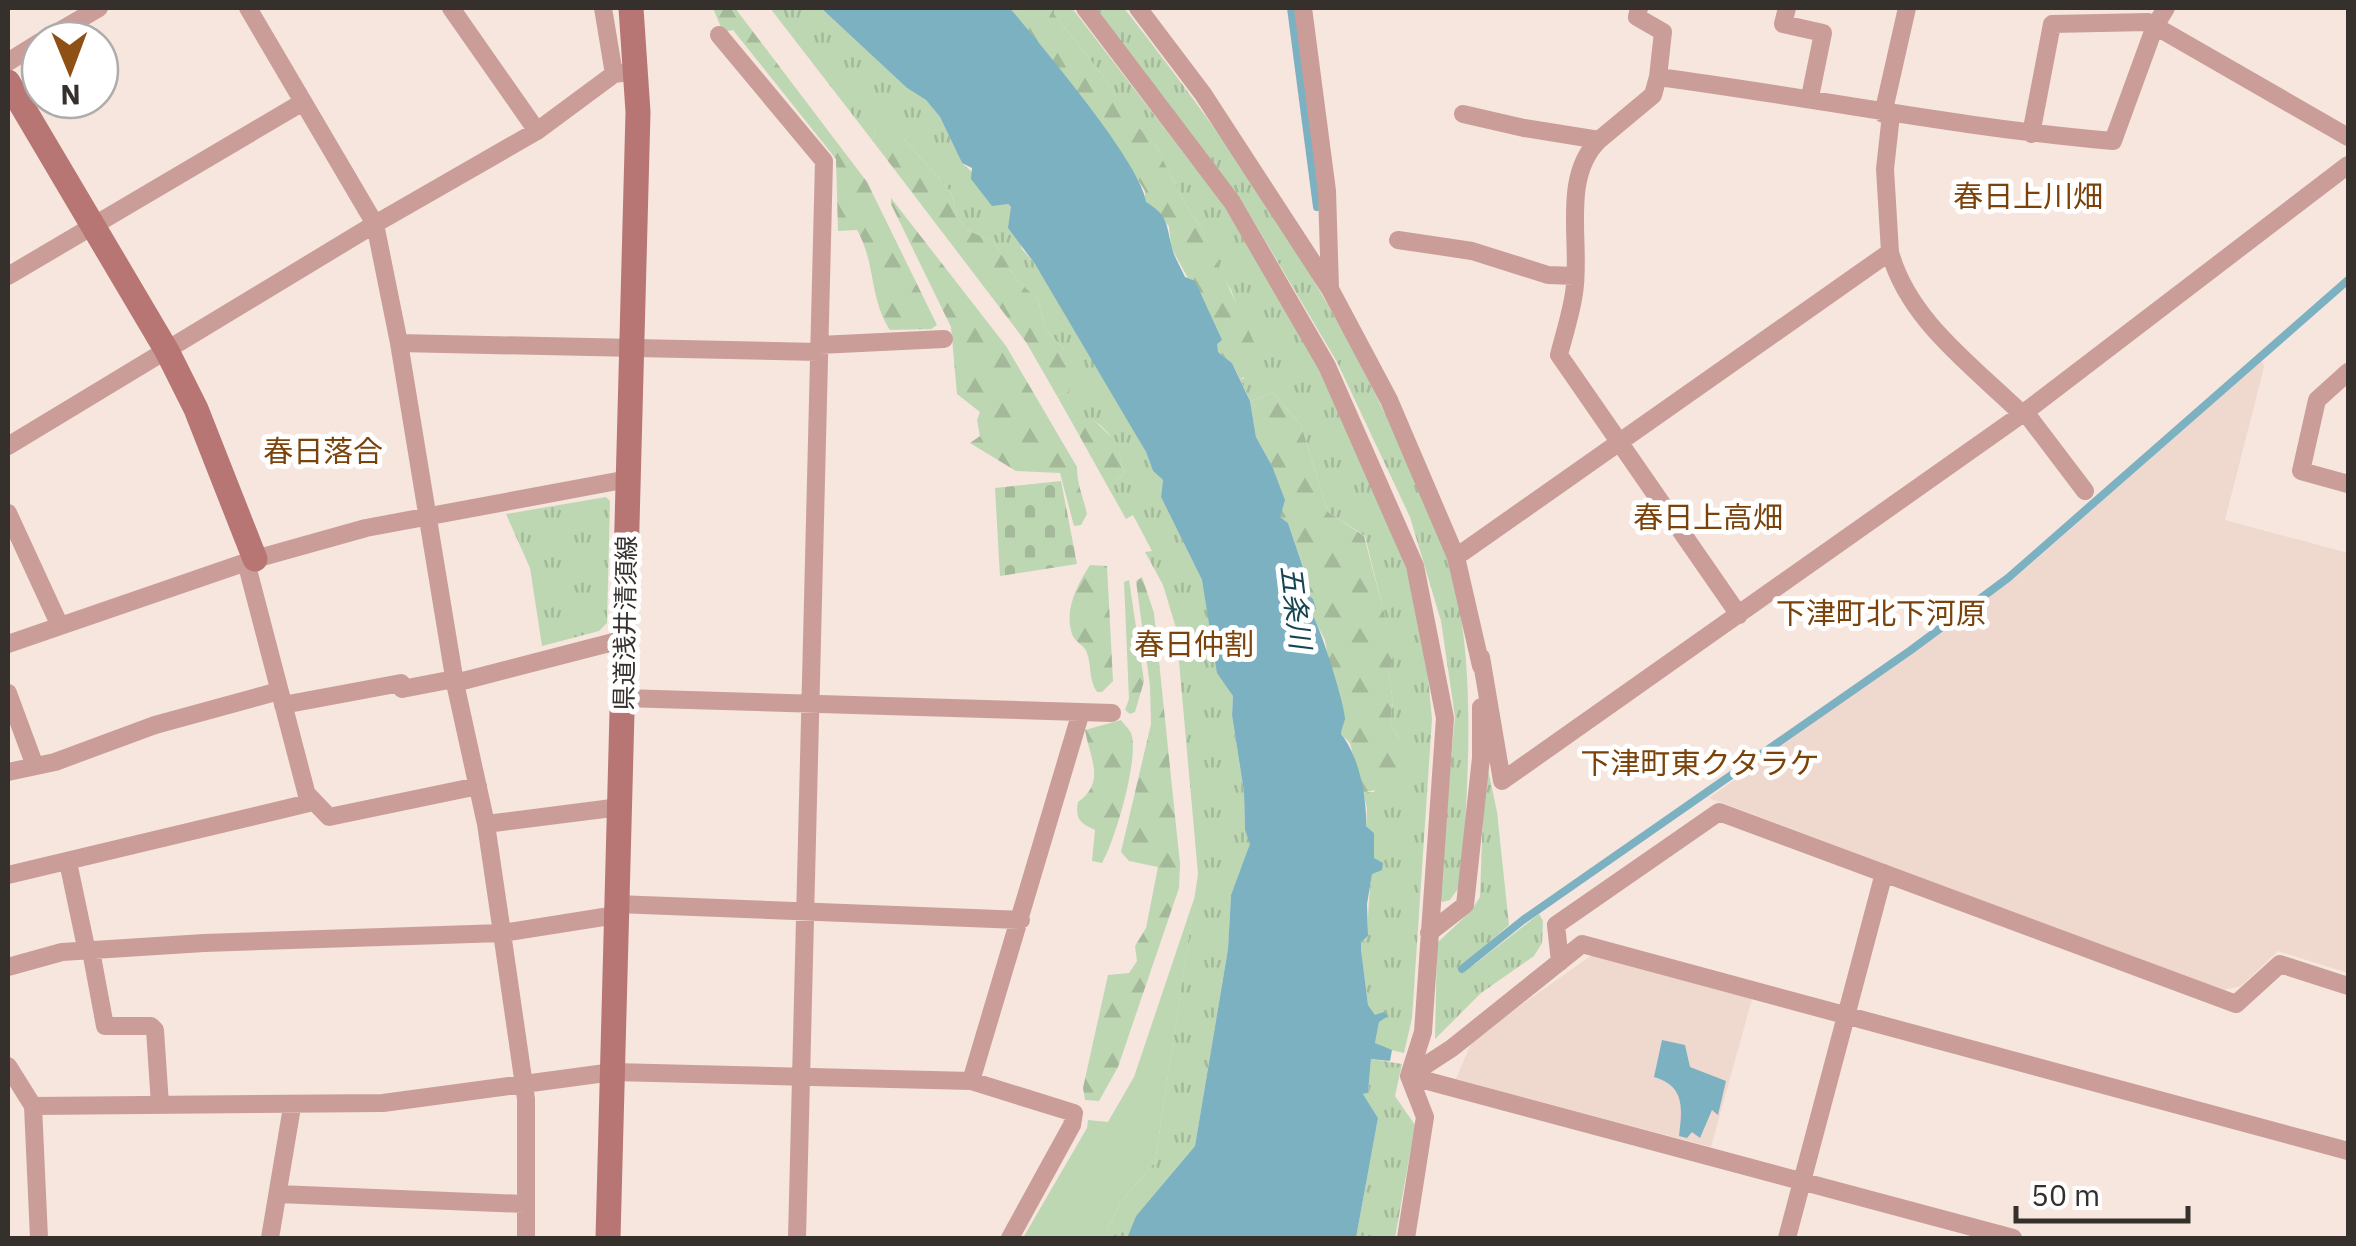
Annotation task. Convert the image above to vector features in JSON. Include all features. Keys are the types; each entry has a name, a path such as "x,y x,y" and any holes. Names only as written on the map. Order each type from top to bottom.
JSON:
{"main road":[{"name":"県道浅井清須線","path":"608,1238 631,348 626,72 631,8"},
{"path":"8,82 167,351 196,410 250,561"}],"street":[{"path":"248,8 375,224 399,342 454,681 486,824 526,1100 526,1238"},
{"path":"451,8 537,132"},
{"path":"8,446 375,224 537,132 626,72 603,8"},
{"path":"1085,8 1232,202 1327,366 1415,566 1445,718 1424,1032 1410,1076 1425,1117 1408,1238"},
{"path":"1138,8 1204,94 1330,289 1388,400 1456,557 1482,657 1502,781 2024,413 2348,165"},
{"path":"1303,8 1327,191 1330,289"},
{"path":"1638,8 1637,18 1663,32 1658,77 1653,95 1585,154 1573,223 1575,290 1559,355 1739,615"},
{"path":"1786,8 1783,24 1822,33 1810,97"},
{"path":"1907,8 1887,114 1885,169 1890,252 1897,279 1928,323 2024,413 2085,491"},
{"path":"1658,77 1810,97 1887,114 2113,141 2166,8"},
{"path":"2031,134 2052,24 2148,22 2348,137"},
{"path":"720,35 824,160 797,1238"},
{"path":"8,276 303,102"},
{"path":"1463,114 1599,140"},
{"path":"1398,240 1472,250 1548,274 1574,276"},
{"path":"1456,557 1890,252"},
{"path":"399,342 819,349 944,339"},
{"path":"2348,372 2316,400 2302,471 2348,484"},
{"path":"8,644 250,561 366,528 628,480"},
{"path":"8,513 60,626"},
{"path":"8,875 308,804 250,561"},
{"path":"8,772 155,725 281,698 401,683 402,689 454,681 624,639"},
{"path":"1429,933 1465,904 1481,758 1482,657"},
{"path":"8,693 35,766"},
{"path":"623,698 1112,713"},
{"path":"971,1081 1081,712"},
{"path":"306,793 328,817 478,786"},
{"path":"486,824 620,807"},
{"path":"1560,962 1556,925 1719,812 2236,1004 2280,964 2348,986"},
{"path":"68,862 105,1026 150,1026 155,1030 160,1105"},
{"path":"1787,1238 1884,873"},
{"path":"8,967 62,952 502,933 616,909 805,911 1022,920"},
{"path":"1410,1076 1452,1048 1582,944 2348,1152"},
{"path":"8,1069 33,1106 39,1238"},
{"path":"33,1106 383,1104 612,1072 971,1081 1074,1113 1072,1125 1010,1238"},
{"path":"1410,1076 2013,1238"},
{"path":"270,1238 292,1106"},
{"path":"278,1194 524,1204"}],"shaded area":[{"path":"2262,360 2264,367 2225,520 2348,553 2348,973 2278,951 2241,986 2222,990 1709,798 2015,578"},
{"path":"1592,955 1752,999 1711,1147 1456,1079 1473,1039"}],"green space":[{"path":"713,8 735,8 867,182 937,325 931,329 890,330 857,230 838,231 836,159 733,30 723,32"},
{"path":"770,8 821,8 907,88 926,100 940,117 962,163 1011,207 1022,249 1089,352 1153,471 1163,480 1161,497 1202,580 1227,686 1233,696 1245,830 1251,844 1231,895 1228,949 1195,1146 1136,1216 1127,1238 1104,1238 1120,1203 1155,1162 1198,874 1176,628 1163,585 1145,552 1152,551 1133,515 1126,519 1104,480 1116,480 1124,474 1115,444 1095,421 1085,424 1079,435 1057,396 1069,391 1065,350 1046,330 1038,299 1017,280 994,242 967,230 957,217 951,192 903,138 876,130 872,140"},
{"path":"1010,8 1054,8 1054,14 1133,122 1155,144 1200,225 1258,351 1261,361 1254,374 1240,379 1232,363 1218,352 1171,247 1169,226 1145,202 1145,191 1114,142"},
{"path":"1054,8 1072,8 1222,203 1319,369 1387,515 1415,593 1432,719 1412,1018 1404,1053 1375,1043 1379,1022 1368,1005 1361,949 1361,942 1368,936 1374,833 1366,826 1363,792 1374,792 1400,739 1390,724 1393,650 1365,536 1328,512 1301,425 1273,393 1250,401 1240,379 1244,379 1244,325 1200,225 1155,144 1133,123 1103,76 1054,14"},
{"path":"1094,8 1124,8 1207,118 1284,232 1354,351 1443,546 1462,625 1468,699 1462,883 1450,900 1442,902 1438,896 1455,717 1441,621 1410,517 1337,362 1240,198"},
{"path":"888,127 903,138 951,192 957,217 967,230 994,242 1017,280 1038,299 1046,330 1065,350 1073,366 1074,383 1069,391 1057,396 1026,342 872,140 876,130"},
{"path":"891,198 1006,346 1077,467 1087,514 1081,525 1074,526 1060,473 1016,471 970,443 980,436 980,412 957,394 951,327"},
{"path":"1273,393 1301,425 1328,512 1364,536 1394,651 1389,676 1393,702 1390,724 1400,739 1404,766 1376,790 1363,792 1350,743 1341,734 1325,640 1312,615 1308,581 1288,523 1280,517 1272,466 1256,437 1250,401"},
{"path":"1095,421 1117,443 1124,474 1116,480 1104,480 1079,435 1085,423"},
{"path":"1061,481 1077,564 1000,576 995,488"},
{"path":"606,497 610,501 607,623 599,631 542,646 530,568 506,514"},
{"path":"1090,565 1107,566 1113,681 1102,692 1094,687 1087,653 1073,637 1070,625 1073,598"},
{"path":"1142,577 1154,613 1180,864 1179,888 1118,1067 1099,1101 1085,1100 1083,1088 1108,975 1129,973 1137,961 1135,946 1146,928 1158,867 1129,861 1121,852 1151,724 1136,581"},
{"path":"1129,580 1144,681 1135,712 1130,714 1125,710 1129,699 1124,582"},
{"path":"1121,720 1131,733 1132,760 1119,818 1102,863 1092,861 1095,830 1082,823 1077,813 1078,802 1087,794 1094,777 1085,730"},
{"path":"1485,755 1497,812 1509,925 1457,971 1475,964 1539,914 1543,921 1542,943 1534,956 1481,993 1435,1039 1437,943 1480,897"},
{"path":"1195,896 1155,1162 1120,1203 1104,1238 1023,1238 1088,1120 1108,1122 1134,1077"},
{"path":"1371,1059 1402,1064 1395,1096 1415,1125 1395,1238 1356,1238 1378,1118 1363,1094 1368,1093"}],"water":[{"name":"五条川","path":"821,8 1010,8 1109,133 1140,184 1146,202 1162,215 1185,277 1195,281 1222,340 1217,344 1218,352 1232,363 1250,401 1256,437 1285,500 1280,517 1288,523 1308,582 1307,594 1316,609 1311,610 1312,615 1341,699 1345,719 1341,734 1361,777 1366,826 1374,833 1374,858 1383,863 1382,870 1372,874 1367,904 1368,936 1361,942 1361,949 1368,1005 1375,1015 1384,1012 1388,1016 1379,1022 1375,1043 1392,1050 1390,1061 1371,1059 1368,1093 1363,1094 1378,1118 1356,1238 1127,1238 1136,1216 1195,1146 1228,949 1231,895 1250,844 1245,830 1233,696 1217,673 1202,580 1161,497 1163,480 1153,471 1146,452 1035,264 1008,228 1011,207 992,206 971,179 972,168 962,163 940,117 926,100 907,88"},
{"path":"1662,1040 1685,1045 1690,1067 1726,1081 1718,1115 1712,1110 1700,1138 1692,1132 1687,1138 1679,1136 1680,1100 1672,1086 1654,1077"}],"waterway":[{"path":"1291,8 1317,207"},
{"path":"1462,969 1523,920 2008,578 2348,280"}],"district":[{"name":"春日上川畑","path":"2028,197"},
{"name":"春日落合","path":"323,452"},
{"name":"春日上高畑","path":"1708,518"},
{"name":"下津町北下河原","path":"1881,614"},
{"name":"春日仲割","path":"1194,645"},
{"name":"下津町東クタラケ","path":"1700,764"}]}
